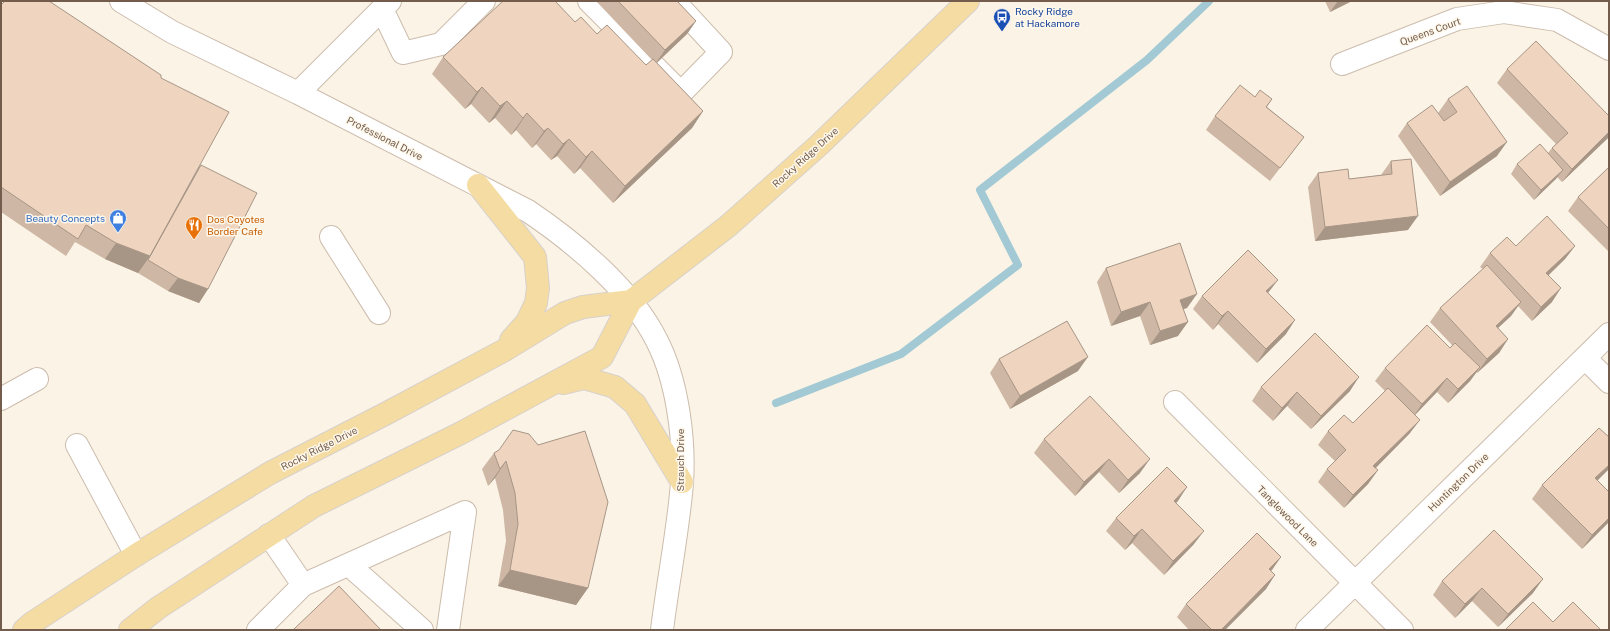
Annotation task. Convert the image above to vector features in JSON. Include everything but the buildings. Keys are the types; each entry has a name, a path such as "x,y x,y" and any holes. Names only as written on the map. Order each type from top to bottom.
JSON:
{"main road":[{"name":"Rocky Ridge Drive","path":"130,630 158,608 314,506 461,433 602,357 631,301 728,226 814,150 968,1"},
{"path":"478,185 535,257 538,288 536,303 527,322 503,350"},
{"name":"Rocky Ridge Drive","path":"24,630 32,623 136,555 270,472 387,413 503,350 565,313 583,307 631,301"},
{"path":"550,386 584,378 614,387 635,404 682,482"}],"street":[{"name":"Professional Drive","path":"121,1 172,32 298,93 528,211 554,228 593,263 631,301"},
{"path":"298,93 386,5 404,53 441,44 484,1"},
{"path":"589,1 681,93 721,52 674,1"},
{"name":"Queens Court","path":"1342,64 1457,19 1504,12 1557,20 1609,49"},
{"path":"331,237 379,312"},
{"name":"Strauch Drive","path":"631,301 657,340 677,400 681,434 682,482 662,630"},
{"name":"Huntington Drive","path":"1307,630 1609,334"},
{"path":"1585,358 1609,382"},
{"path":"1,399 37,379"},
{"name":"Tanglewood Lane","path":"1175,402 1402,630"},
{"path":"76,445 136,555"},
{"path":"258,630 303,585 466,512 448,630"},
{"path":"269,535 303,585"},
{"path":"349,565 422,630"}],"waterway":[{"path":"776,403 901,354 1018,265 980,190 1147,60 1209,1"}],"place":[{"name":"Rocky Ridge at Hackamore","path":"1002,32"},
{"name":"Beauty Concepts","path":"118,233"},
{"name":"Dos Coyotes Border Cafe","path":"194,240"}]}
